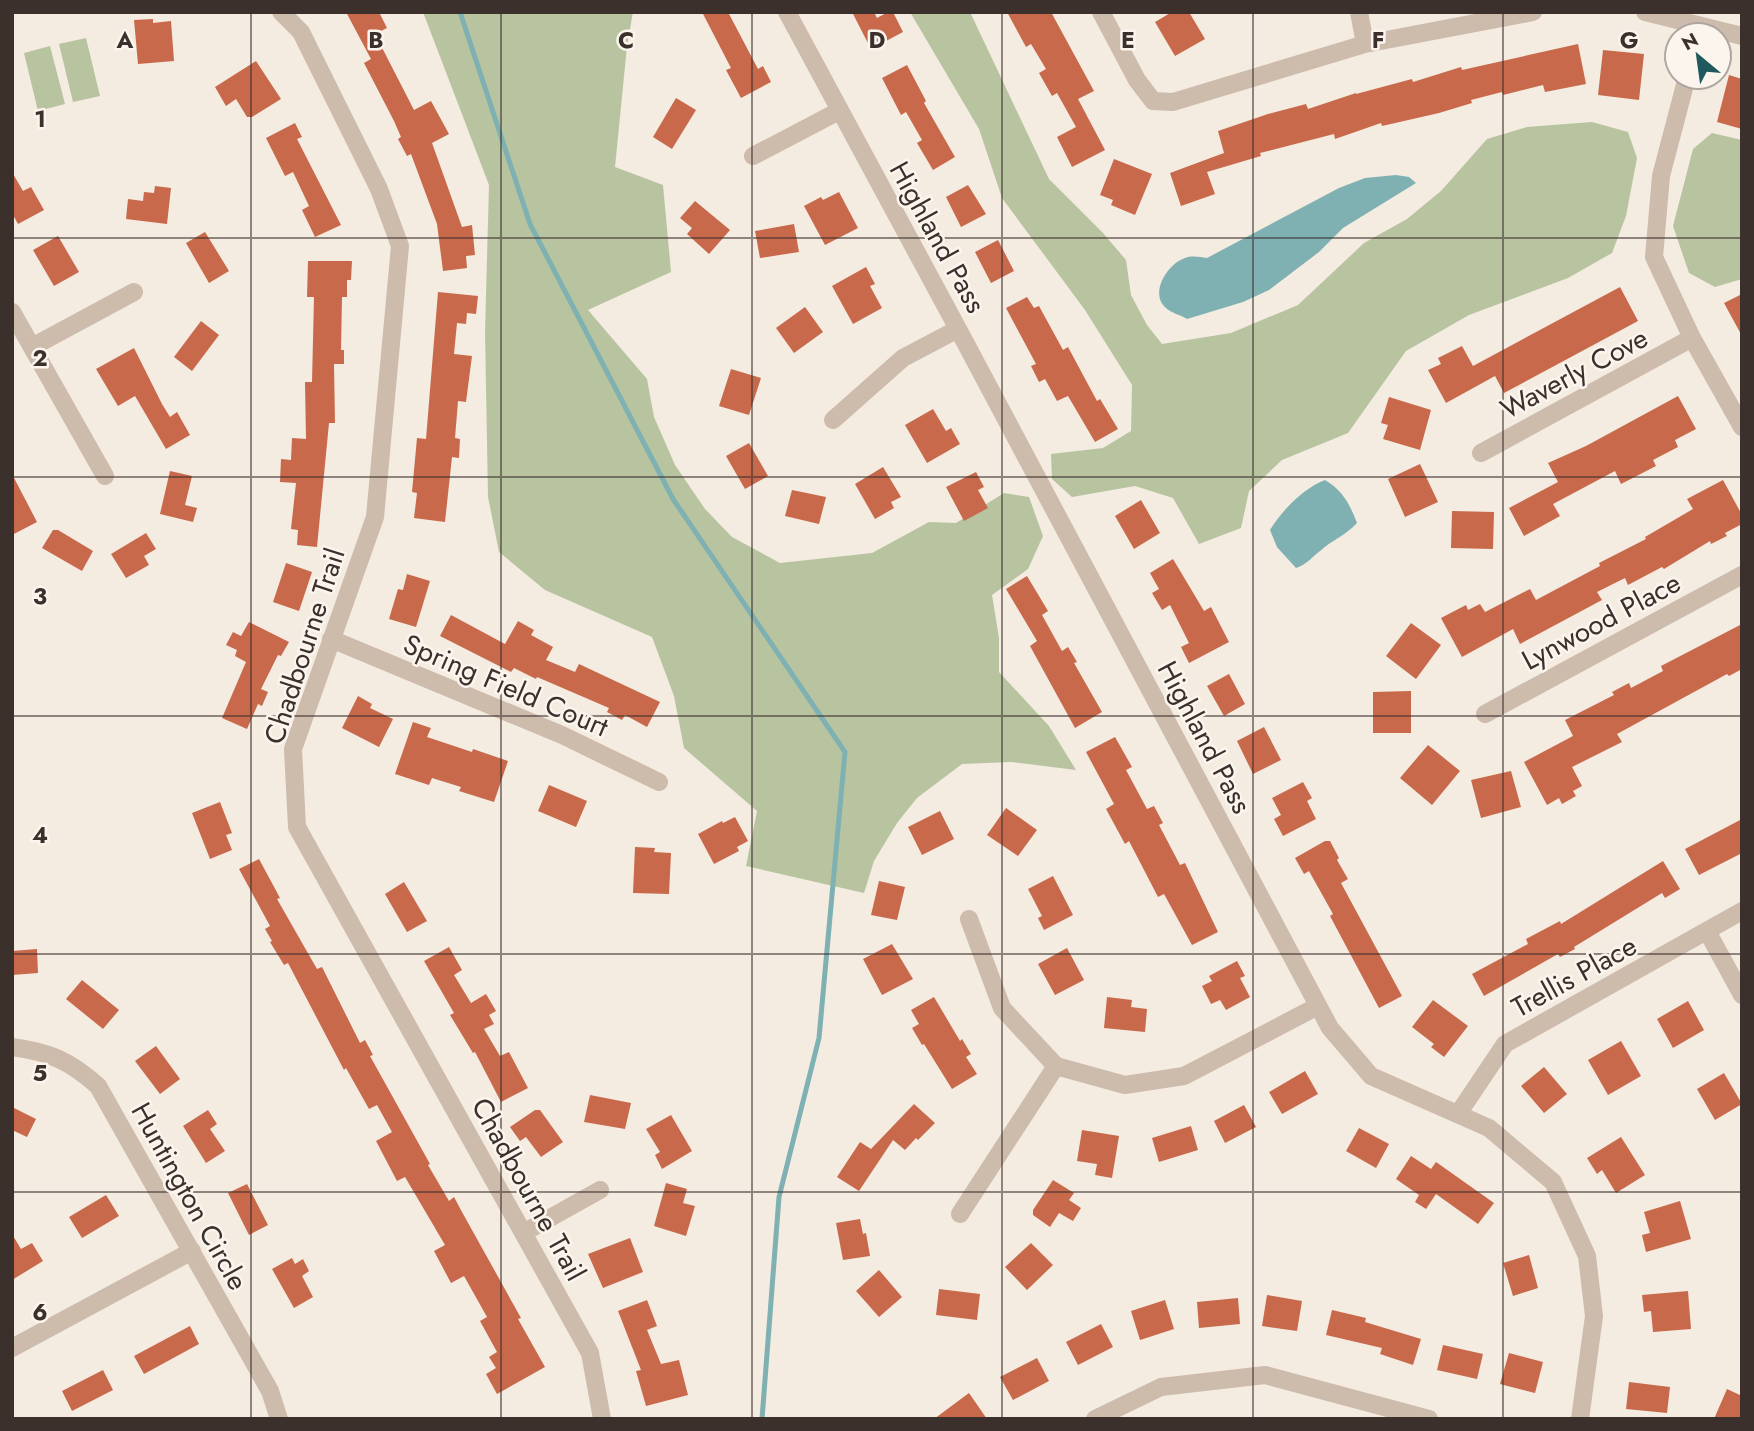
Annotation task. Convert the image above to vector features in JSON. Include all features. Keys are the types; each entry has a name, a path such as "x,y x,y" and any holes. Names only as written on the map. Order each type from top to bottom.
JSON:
{"street":[{"name":"Chadbourne Trail","path":"281,12 301,32 379,189 400,246 375,517 293,749 297,827 590,1353 602,1419"},
{"name":"Highland Pass","path":"787,12 1330,1028 1371,1076 1489,1128 1553,1182 1587,1256 1594,1316 1580,1419"},
{"path":"1101,12 1137,80 1153,101 1173,102 1365,44 1533,12"},
{"path":"1359,12 1365,44"},
{"path":"1645,12 1672,21"},
{"path":"1683,91 1661,176 1654,257 1692,338 1742,428"},
{"path":"753,156 839,111"},
{"path":"32,348 134,292"},
{"path":"12,312 105,476"},
{"path":"833,420 903,358 958,329"},
{"name":"Waverly Cove","path":"1481,453 1692,338"},
{"name":"Lynwood Place","path":"1485,713 1742,575"},
{"name":"Spring Field Court","path":"331,639 562,735 659,782"},
{"name":"Trellis Place","path":"1458,1114 1505,1044 1742,911"},
{"path":"969,919 1002,1008 1056,1066 1125,1085 1184,1076 1318,1006"},
{"path":"1707,931 1742,995"},
{"name":"Huntington Circle","path":"12,1047 58,1057 79,1069 98,1086 270,1391 279,1419"},
{"path":"960,1214 1056,1066"},
{"path":"523,1233 600,1190"},
{"path":"12,1348 192,1251"},
{"path":"1095,1419 1161,1387 1265,1375 1429,1419"}],"green space":[{"path":"423,12 633,12 615,167 663,185 671,272 588,310 647,379 654,417 675,465 705,509 732,537 780,563 872,553 929,522 956,523 1004,493 1029,497 1043,536 1028,569 992,595 999,638 999,672 1049,726 1076,770 1011,762 962,764 917,798 897,823 874,861 864,893 746,866 757,811 684,748 674,696 652,637 545,590 499,552 488,497 485,332 489,185"},
{"path":"910,12 970,12 1049,179 1126,260 1131,295 1147,325 1162,344 1231,333 1298,305 1364,243 1407,219 1441,191 1487,139 1527,127 1592,122 1628,132 1637,158 1626,216 1612,253 1568,278 1469,315 1406,351 1348,433 1282,460 1249,491 1241,528 1199,544 1173,498 1135,486 1072,497 1052,479 1051,454 1103,448 1131,431 1132,385 1085,310 1002,198 979,129"},
{"path":"86,38 100,96 73,102 59,44"},
{"path":"50,46 65,104 38,111 24,53"},
{"path":"1712,133 1742,140 1742,279 1715,287 1689,273 1673,226 1693,149"}],"water":[{"path":"1396,175 1409,177 1416,183 1343,228 1319,252 1269,290 1243,302 1187,319 1168,310 1161,302 1159,295 1162,280 1178,261 1196,256 1207,258 1339,188 1365,178"},
{"path":"1325,480 1345,498 1357,523 1296,568 1277,547 1270,530 1294,500"}],"building":[{"path":"346,12 379,12 387,28 375,34 414,110 431,101 449,134 432,143 462,227 472,225 475,255 466,256 467,268 443,271 437,224 411,154 407,156 398,139 401,137 394,121 364,63 371,59"},
{"path":"702,12 728,12 758,69 763,66 771,82 741,98 726,70 731,68"},
{"path":"852,12 874,12 877,18 893,12 903,32 871,49"},
{"path":"1007,12 1051,12 1094,91 1078,99 1105,150 1072,167 1057,137 1076,127 1057,93 1052,96 1039,73 1046,69 1031,44 1026,47"},
{"path":"1172,12 1189,12 1205,39 1175,56 1155,22"},
{"path":"153,19 153,23 171,21 174,61 138,64 134,20"},
{"path":"1578,44 1586,84 1545,92 1543,85 1503,95 1502,92 1471,100 1472,103 1439,113 1382,126 1381,123 1335,139 1334,134 1260,153 1261,156 1207,172 1215,194 1181,206 1170,173 1224,153 1218,131 1306,104 1308,109 1356,93 1412,79 1413,82 1461,67 1462,70"},
{"path":"1603,50 1644,54 1639,100 1598,95"},
{"path":"256,61 281,99 252,117 247,117 236,99 226,106 215,87"},
{"path":"907,65 926,101 924,103 955,157 933,170 917,143 922,140 906,112 901,115 882,78"},
{"path":"1733,76 1742,79 1742,129 1717,122 1725,91 1733,91"},
{"path":"676,98 696,110 672,149 653,137"},
{"path":"295,123 302,137 297,139 341,225 315,237 302,210 309,206 293,172 285,176 266,138"},
{"path":"1114,159 1152,174 1135,215 1111,205 1113,200 1100,195"},
{"path":"12,172 23,191 31,187 44,210 18,224 12,213"},
{"path":"968,185 986,214 961,227 946,197"},
{"path":"155,186 171,188 167,224 126,219 128,199 143,201 144,192 154,193"},
{"path":"839,192 858,228 825,245 804,206"},
{"path":"695,201 730,230 709,254 687,234 692,228 680,218"},
{"path":"794,224 799,252 760,258 755,231"},
{"path":"205,232 229,271 209,283 186,243"},
{"path":"58,236 79,272 54,286 33,250"},
{"path":"998,240 1014,271 991,283 975,252"},
{"path":"308,261 352,261 351,280 347,280 347,297 342,297 341,350 344,350 344,364 334,364 335,423 329,423 317,547 297,545 298,530 291,529 296,483 280,482 281,459 291,460 292,438 306,439 305,382 312,382 314,297 307,297"},
{"path":"866,267 875,284 870,286 882,308 853,324 832,286"},
{"path":"1620,287 1638,321 1504,393 1495,376 1446,403 1428,370 1441,364 1438,358 1462,346 1473,366"},
{"path":"438,292 478,296 476,314 467,313 466,324 457,323 454,354 472,356 466,402 458,401 455,438 460,439 459,458 452,457 445,522 414,518 417,493 412,492 417,438 426,439"},
{"path":"1742,294 1742,336 1724,303"},
{"path":"1027,297 1034,308 1039,306 1063,350 1068,347 1097,401 1100,399 1118,429 1095,442 1068,396 1057,401 1045,379 1039,382 1031,366 1036,364 1006,308"},
{"path":"805,307 823,332 794,353 776,328"},
{"path":"201,321 219,335 192,371 174,357"},
{"path":"134,348 170,417 177,412 190,435 166,449 135,396 118,406 96,369"},
{"path":"731,369 761,378 749,415 719,406"},
{"path":"1678,396 1696,429 1675,440 1678,447 1653,460 1656,466 1621,484 1615,471 1553,504 1560,516 1524,536 1509,508 1558,482 1548,463 1586,446"},
{"path":"1389,397 1431,410 1420,450 1383,439 1388,425 1381,423"},
{"path":"933,409 946,431 951,428 960,444 927,463 905,425"},
{"path":"749,443 768,476 745,489 726,456"},
{"path":"1420,464 1438,502 1405,517 1388,479"},
{"path":"883,467 901,497 891,502 894,508 875,519 855,484"},
{"path":"170,471 192,476 185,505 197,508 193,522 160,514"},
{"path":"976,472 984,487 978,490 988,508 964,521 946,487"},
{"path":"12,474 37,522 12,535"},
{"path":"1723,480 1742,515 1742,524 1725,533 1727,536 1711,544 1710,541 1664,569 1662,567 1628,585 1625,578 1597,592 1602,600 1520,644 1513,629 1462,657 1441,618 1466,605 1468,610 1480,604 1485,612 1530,589 1536,600 1600,566 1599,563 1646,539 1645,537 1693,509 1687,499"},
{"path":"792,490 826,497 819,524 785,516"},
{"path":"1141,500 1160,533 1134,549 1115,516"},
{"path":"1452,511 1494,512 1493,549 1451,548"},
{"path":"53,530 58,530 93,551 82,571 42,548"},
{"path":"146,533 156,549 144,556 149,565 126,578 111,554"},
{"path":"1173,559 1204,611 1211,607 1229,642 1189,663 1181,647 1189,643 1170,605 1162,610 1152,593 1159,589 1150,573"},
{"path":"286,563 312,572 299,611 273,602"},
{"path":"407,574 430,581 416,627 389,619 398,589 403,590"},
{"path":"1027,576 1048,611 1042,615 1062,651 1068,647 1102,712 1075,728 1030,646 1037,641 1006,589"},
{"path":"451,615 505,644 518,621 534,630 531,635 553,647 546,660 575,672 579,664 660,702 647,727 625,715 622,720 607,712 609,708 514,668 511,672 440,636"},
{"path":"249,622 289,642 281,656 278,655 261,689 268,692 262,706 258,704 247,729 222,718 246,662 235,656 237,650 226,645 233,632 241,636"},
{"path":"1411,623 1441,645 1416,679 1386,656"},
{"path":"1742,624 1742,669 1729,676 1727,674 1617,734 1622,742 1572,767 1582,786 1573,791 1576,796 1562,804 1559,798 1547,805 1524,762 1573,736 1565,720 1614,695 1612,692 1629,683 1631,688 1663,671 1661,666"},
{"path":"1229,674 1245,704 1224,716 1207,686"},
{"path":"1411,691 1411,733 1373,733 1373,692"},
{"path":"358,696 372,704 370,708 393,719 379,747 342,728"},
{"path":"413,722 431,728 427,737 508,761 494,802 459,791 461,787 432,778 429,785 395,774"},
{"path":"1264,727 1281,760 1253,774 1237,741"},
{"path":"1115,737 1132,767 1126,770 1147,809 1154,806 1163,823 1159,825 1180,865 1185,863 1218,932 1192,945 1164,894 1158,897 1129,841 1125,844 1106,809 1114,804 1086,752"},
{"path":"1428,745 1460,771 1432,805 1400,778"},
{"path":"1511,771 1521,807 1481,818 1471,780"},
{"path":"1303,782 1312,798 1307,801 1316,819 1283,836 1274,819 1281,815 1272,798"},
{"path":"549,785 587,801 576,827 538,811"},
{"path":"220,802 232,833 226,835 232,850 210,859 192,813"},
{"path":"1006,808 1037,830 1018,856 987,835"},
{"path":"940,811 954,839 922,855 908,827"},
{"path":"735,817 748,841 737,847 739,851 714,864 698,834"},
{"path":"1742,819 1742,853 1699,875 1685,849"},
{"path":"1325,841 1330,841 1339,858 1337,860 1348,879 1341,883 1402,996 1379,1008 1309,871 1304,874 1295,858"},
{"path":"635,847 655,848 654,852 671,853 669,894 633,893"},
{"path":"259,859 280,898 277,899 317,969 322,967 360,1043 365,1040 373,1055 370,1056 430,1164 428,1165 449,1201 454,1197 545,1367 497,1394 486,1374 496,1368 489,1357 497,1352 480,1321 487,1317 464,1276 451,1283 434,1251 445,1245 405,1177 397,1181 376,1141 392,1132 377,1105 369,1109 346,1068 344,1070 288,963 284,965 270,942 272,941 265,929 270,926 239,869"},
{"path":"1663,861 1680,889 1665,898 1662,893 1574,947 1575,949 1560,957 1558,954 1484,996 1472,974 1528,944 1526,939 1560,921 1561,924"},
{"path":"1053,876 1073,915 1044,930 1038,918 1042,916 1028,889"},
{"path":"879,881 905,887 897,920 871,915"},
{"path":"404,882 427,921 407,932 385,894"},
{"path":"892,944 913,979 882,995 863,959"},
{"path":"449,947 462,970 454,975 471,1003 486,994 496,1011 489,1015 494,1024 484,1029 500,1056 509,1052 528,1088 501,1102 475,1052 473,1053 450,1015 454,1013 424,961"},
{"path":"1067,948 1084,980 1055,995 1038,964"},
{"path":"37,949 38,973 12,975 12,951"},
{"path":"1237,961 1245,976 1240,978 1250,997 1226,1010 1220,1000 1211,1004 1202,986 1212,981 1209,976"},
{"path":"82,980 119,1010 103,1029 66,999"},
{"path":"934,997 960,1041 962,1039 971,1054 966,1057 977,1074 952,1089 912,1028 919,1024 911,1010"},
{"path":"1107,997 1132,1000 1131,1007 1147,1009 1145,1032 1104,1028"},
{"path":"1433,1000 1468,1026 1444,1057 1431,1047 1434,1044 1412,1027"},
{"path":"1688,1001 1704,1030 1673,1048 1657,1019"},
{"path":"1621,1041 1641,1076 1608,1095 1588,1060"},
{"path":"156,1046 180,1079 160,1094 135,1061"},
{"path":"1544,1067 1567,1094 1544,1113 1521,1086"},
{"path":"1305,1071 1318,1094 1282,1114 1269,1092"},
{"path":"1724,1073 1742,1104 1715,1120 1697,1089"},
{"path":"590,1095 631,1103 625,1129 584,1122"},
{"path":"914,1104 935,1123 918,1140 916,1138 905,1150 893,1140 859,1191 837,1177 860,1142 871,1149"},
{"path":"1244,1105 1256,1127 1225,1143 1214,1121"},
{"path":"12,1107 36,1119 27,1137 12,1130"},
{"path":"208,1110 217,1124 210,1129 225,1151 206,1163 183,1126"},
{"path":"535,1110 540,1110 563,1142 541,1157 526,1137 520,1141 510,1127"},
{"path":"671,1115 692,1151 662,1169 655,1155 660,1152 646,1129"},
{"path":"1191,1126 1198,1150 1159,1162 1152,1138"},
{"path":"1359,1128 1389,1144 1376,1168 1346,1151"},
{"path":"1082,1130 1119,1136 1112,1178 1095,1175 1097,1164 1077,1161"},
{"path":"1621,1137 1645,1175 1616,1193 1602,1170 1597,1174 1587,1158"},
{"path":"1411,1156 1431,1169 1436,1162 1494,1203 1478,1224 1436,1194 1426,1209 1415,1202 1419,1195 1396,1179"},
{"path":"1053,1180 1074,1193 1069,1200 1081,1208 1073,1221 1059,1213 1050,1227 1033,1215 1033,1210"},
{"path":"666,1183 687,1189 683,1203 695,1206 686,1236 654,1226"},
{"path":"247,1184 268,1225 249,1235 228,1193"},
{"path":"106,1195 119,1216 82,1238 69,1217"},
{"path":"1680,1201 1691,1239 1646,1252 1642,1235 1650,1233 1644,1212"},
{"path":"860,1219 863,1234 866,1233 870,1256 843,1260 836,1223"},
{"path":"12,1234 21,1249 32,1243 43,1261 12,1280"},
{"path":"630,1238 643,1272 603,1288 588,1254"},
{"path":"1031,1243 1053,1265 1027,1290 1005,1267"},
{"path":"1529,1255 1538,1288 1513,1296 1503,1263"},
{"path":"292,1258 295,1264 303,1259 309,1271 302,1276 313,1297 294,1308 272,1269"},
{"path":"879,1270 902,1297 879,1317 856,1291"},
{"path":"939,1289 980,1294 977,1320 936,1315"},
{"path":"1688,1291 1691,1329 1653,1332 1651,1311 1644,1312 1642,1295"},
{"path":"1267,1295 1302,1301 1297,1331 1262,1326"},
{"path":"1238,1298 1240,1324 1199,1328 1197,1302"},
{"path":"647,1300 657,1326 647,1330 661,1364 679,1360 688,1395 646,1406 636,1371 641,1370 618,1311"},
{"path":"1165,1300 1174,1329 1140,1340 1131,1311"},
{"path":"1332,1310 1366,1318 1365,1322 1421,1339 1413,1365 1380,1354 1382,1348 1326,1335"},
{"path":"1101,1324 1113,1347 1078,1365 1066,1342"},
{"path":"190,1326 199,1344 144,1374 134,1356"},
{"path":"1443,1345 1483,1354 1477,1379 1437,1370"},
{"path":"1509,1353 1543,1362 1535,1393 1500,1384"},
{"path":"1037,1358 1049,1381 1013,1400 1000,1377"},
{"path":"103,1370 113,1390 72,1411 62,1391"},
{"path":"1629,1382 1670,1387 1667,1413 1626,1409"},
{"path":"1727,1389 1742,1396 1742,1419 1714,1419"},
{"path":"969,1393 987,1419 934,1419"}],"waterway":[{"path":"460,12 530,224 673,499 845,752 819,1038 779,1197 762,1419"}]}
